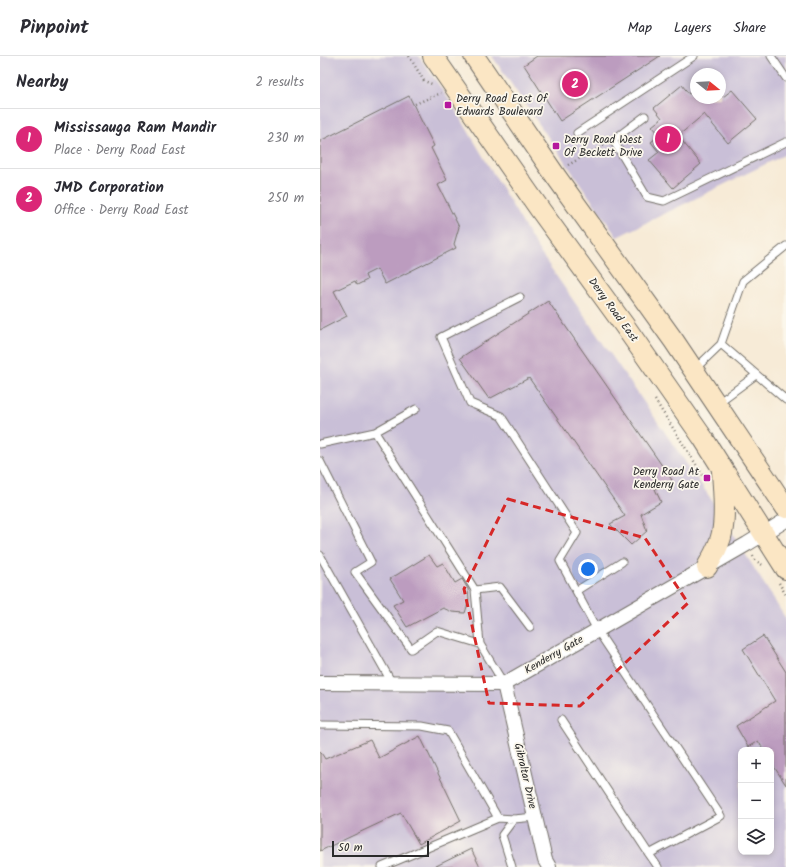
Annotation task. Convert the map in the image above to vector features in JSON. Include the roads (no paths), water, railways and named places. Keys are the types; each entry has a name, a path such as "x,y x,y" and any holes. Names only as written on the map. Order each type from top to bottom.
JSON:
{"main road":[{"name":"Derry Road East","path":"433,56 541,211 703,438 786,569"},
{"path":"474,56 557,178 694,371 786,508"},
{"path":"610,306 635,288"},
{"path":"669,390 694,371"},
{"path":"707,567 722,534 724,496 722,469"}],"street":[{"name":"Kenderry Gate","path":"504,684 786,520"},
{"path":"320,682 504,684"},
{"name":"Gibraltar Drive","path":"504,684 545,860 549,867"}],"lane":[{"path":"577,133 694,56"},
{"path":"771,56 786,78"},
{"path":"645,116 613,140 647,197 664,201 786,142"},
{"path":"694,371 721,344 743,281 786,246"},
{"path":"520,297 441,337 470,403 501,416 576,533 560,561 597,630 721,816 649,854"},
{"path":"721,344 786,400"},
{"path":"716,404 756,375"},
{"path":"320,444 375,432 416,409"},
{"path":"375,432 475,590 480,644 504,684"},
{"path":"320,461 371,562 355,572 411,649 437,631 480,644"},
{"path":"320,555 392,683"},
{"path":"576,591 622,562"},
{"path":"475,590 500,587 530,628"},
{"path":"561,720 658,867"},
{"path":"320,725 422,726 448,731 498,818"},
{"path":"382,867 498,818 514,820 535,817"},
{"path":"512,867 502,835 514,820"}],"place":[{"name":"JMD Corporation","path":"575,84"},
{"name":"Derry Road East Of Edwards Boulevard","path":"448,105"},
{"name":"Mississauga Ram Mandir","path":"668,139"},
{"name":"Derry Road West Of Beckett Drive","path":"556,146"},
{"name":"Derry Road At Kenderry Gate","path":"707,478"}]}
